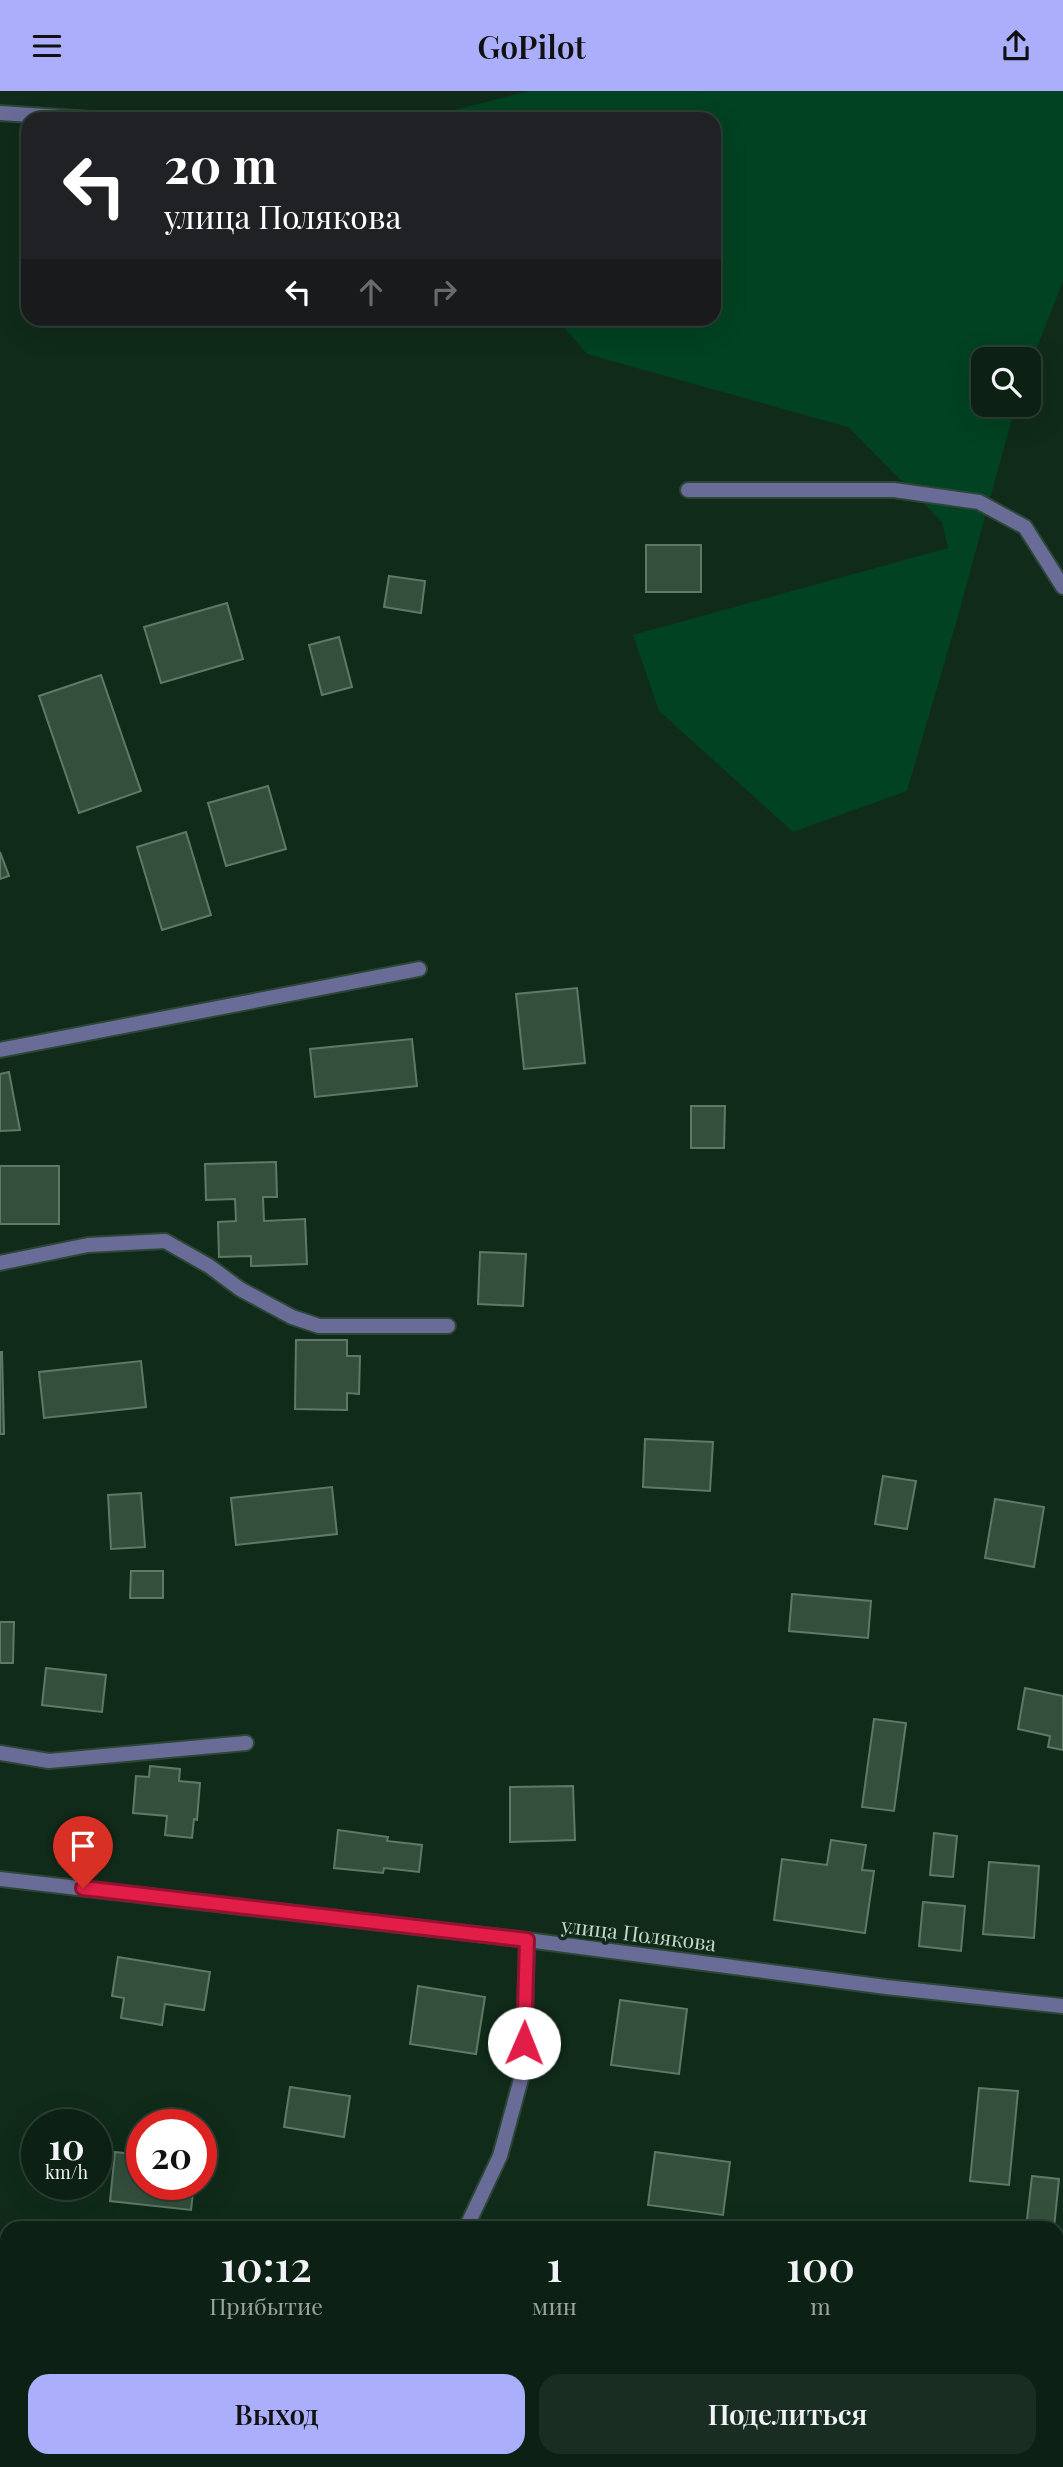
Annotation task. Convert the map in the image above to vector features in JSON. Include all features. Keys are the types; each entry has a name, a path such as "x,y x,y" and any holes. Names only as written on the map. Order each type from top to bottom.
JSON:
{"street":[{"path":"0,113 21,114"},
{"path":"688,490 894,490 979,502 1025,527 1063,587"},
{"path":"0,1050 419,969"},
{"path":"0,1263 88,1245 165,1241 209,1266 240,1289 292,1317 319,1326 448,1326"},
{"path":"0,1753 49,1761 246,1743"},
{"name":"улица Полякова","path":"0,1879 1063,2006"},
{"path":"469,2221 500,2156 524,2068 527,1940"}],"green space":[{"path":"528,91 1063,91 1063,281 1037,347 971,347 971,417 1012,417 907,791 793,832 659,711 633,635 948,548 942,522 848,427 587,354 563,326 721,326 721,112 447,112"}],"building":[{"path":"646,545 701,545 701,592 646,592"},
{"path":"389,576 425,581 421,613 384,607"},
{"path":"227,603 243,659 161,683 144,627"},
{"path":"339,637 352,687 322,695 309,645"},
{"path":"101,675 141,791 79,813 39,696"},
{"path":"268,786 286,849 226,866 208,803"},
{"path":"186,832 211,915 162,930 137,847"},
{"path":"0,852 9,876 0,879"},
{"path":"577,988 585,1063 524,1069 516,994"},
{"path":"412,1039 417,1086 315,1097 310,1049"},
{"path":"9,1072 20,1130 0,1131 0,1074"},
{"path":"691,1106 725,1106 724,1148 691,1148"},
{"path":"276,1162 277,1197 263,1197 264,1221 305,1219 307,1264 251,1266 251,1256 219,1257 218,1222 236,1221 235,1199 206,1200 205,1164"},
{"path":"0,1166 59,1166 59,1224 0,1224"},
{"path":"480,1252 526,1254 523,1306 478,1304"},
{"path":"296,1340 347,1340 347,1356 360,1356 359,1394 347,1393 347,1410 295,1409"},
{"path":"2,1352 4,1434 0,1434"},
{"path":"141,1361 146,1407 44,1418 39,1372"},
{"path":"645,1439 713,1442 710,1491 643,1487"},
{"path":"883,1476 916,1481 907,1529 875,1524"},
{"path":"332,1487 337,1534 236,1545 231,1498"},
{"path":"141,1493 145,1547 111,1549 108,1495"},
{"path":"995,1499 1044,1507 1034,1567 985,1558"},
{"path":"131,1571 163,1571 163,1598 130,1598"},
{"path":"792,1594 871,1601 868,1638 789,1631"},
{"path":"0,1622 14,1622 13,1663 0,1663"},
{"path":"46,1668 106,1675 102,1712 42,1705"},
{"path":"1025,1688 1063,1696 1063,1750 1048,1747 1050,1736 1018,1729"},
{"path":"874,1719 906,1723 894,1811 862,1807"},
{"path":"150,1766 180,1769 179,1781 200,1783 197,1820 194,1819 192,1838 165,1835 167,1816 133,1813 136,1776 149,1777"},
{"path":"573,1786 575,1840 510,1842 510,1787"},
{"path":"338,1830 388,1837 387,1841 422,1845 419,1872 384,1868 383,1873 334,1868"},
{"path":"934,1833 957,1836 953,1877 930,1875"},
{"path":"831,1840 866,1845 862,1870 874,1871 865,1933 774,1920 782,1859 827,1865"},
{"path":"989,1862 1039,1866 1034,1938 983,1934"},
{"path":"923,1902 965,1906 961,1951 919,1946"},
{"path":"118,1957 210,1972 204,2010 165,2004 162,2025 121,2018 124,1998 112,1996"},
{"path":"418,1986 485,1997 476,2054 410,2044"},
{"path":"620,2000 687,2009 679,2074 611,2065"},
{"path":"290,2087 350,2096 344,2137 284,2127"},
{"path":"979,2088 1018,2091 1009,2185 970,2181"},
{"path":"115,2152 126,2153 126,2200 192,2200 191,2210 110,2201"},
{"path":"655,2152 730,2162 723,2215 648,2205"},
{"path":"1032,2176 1059,2179 1055,2221 1027,2221"}],"route":[{"path":"83,1888 527,1940 524,2043"}]}
